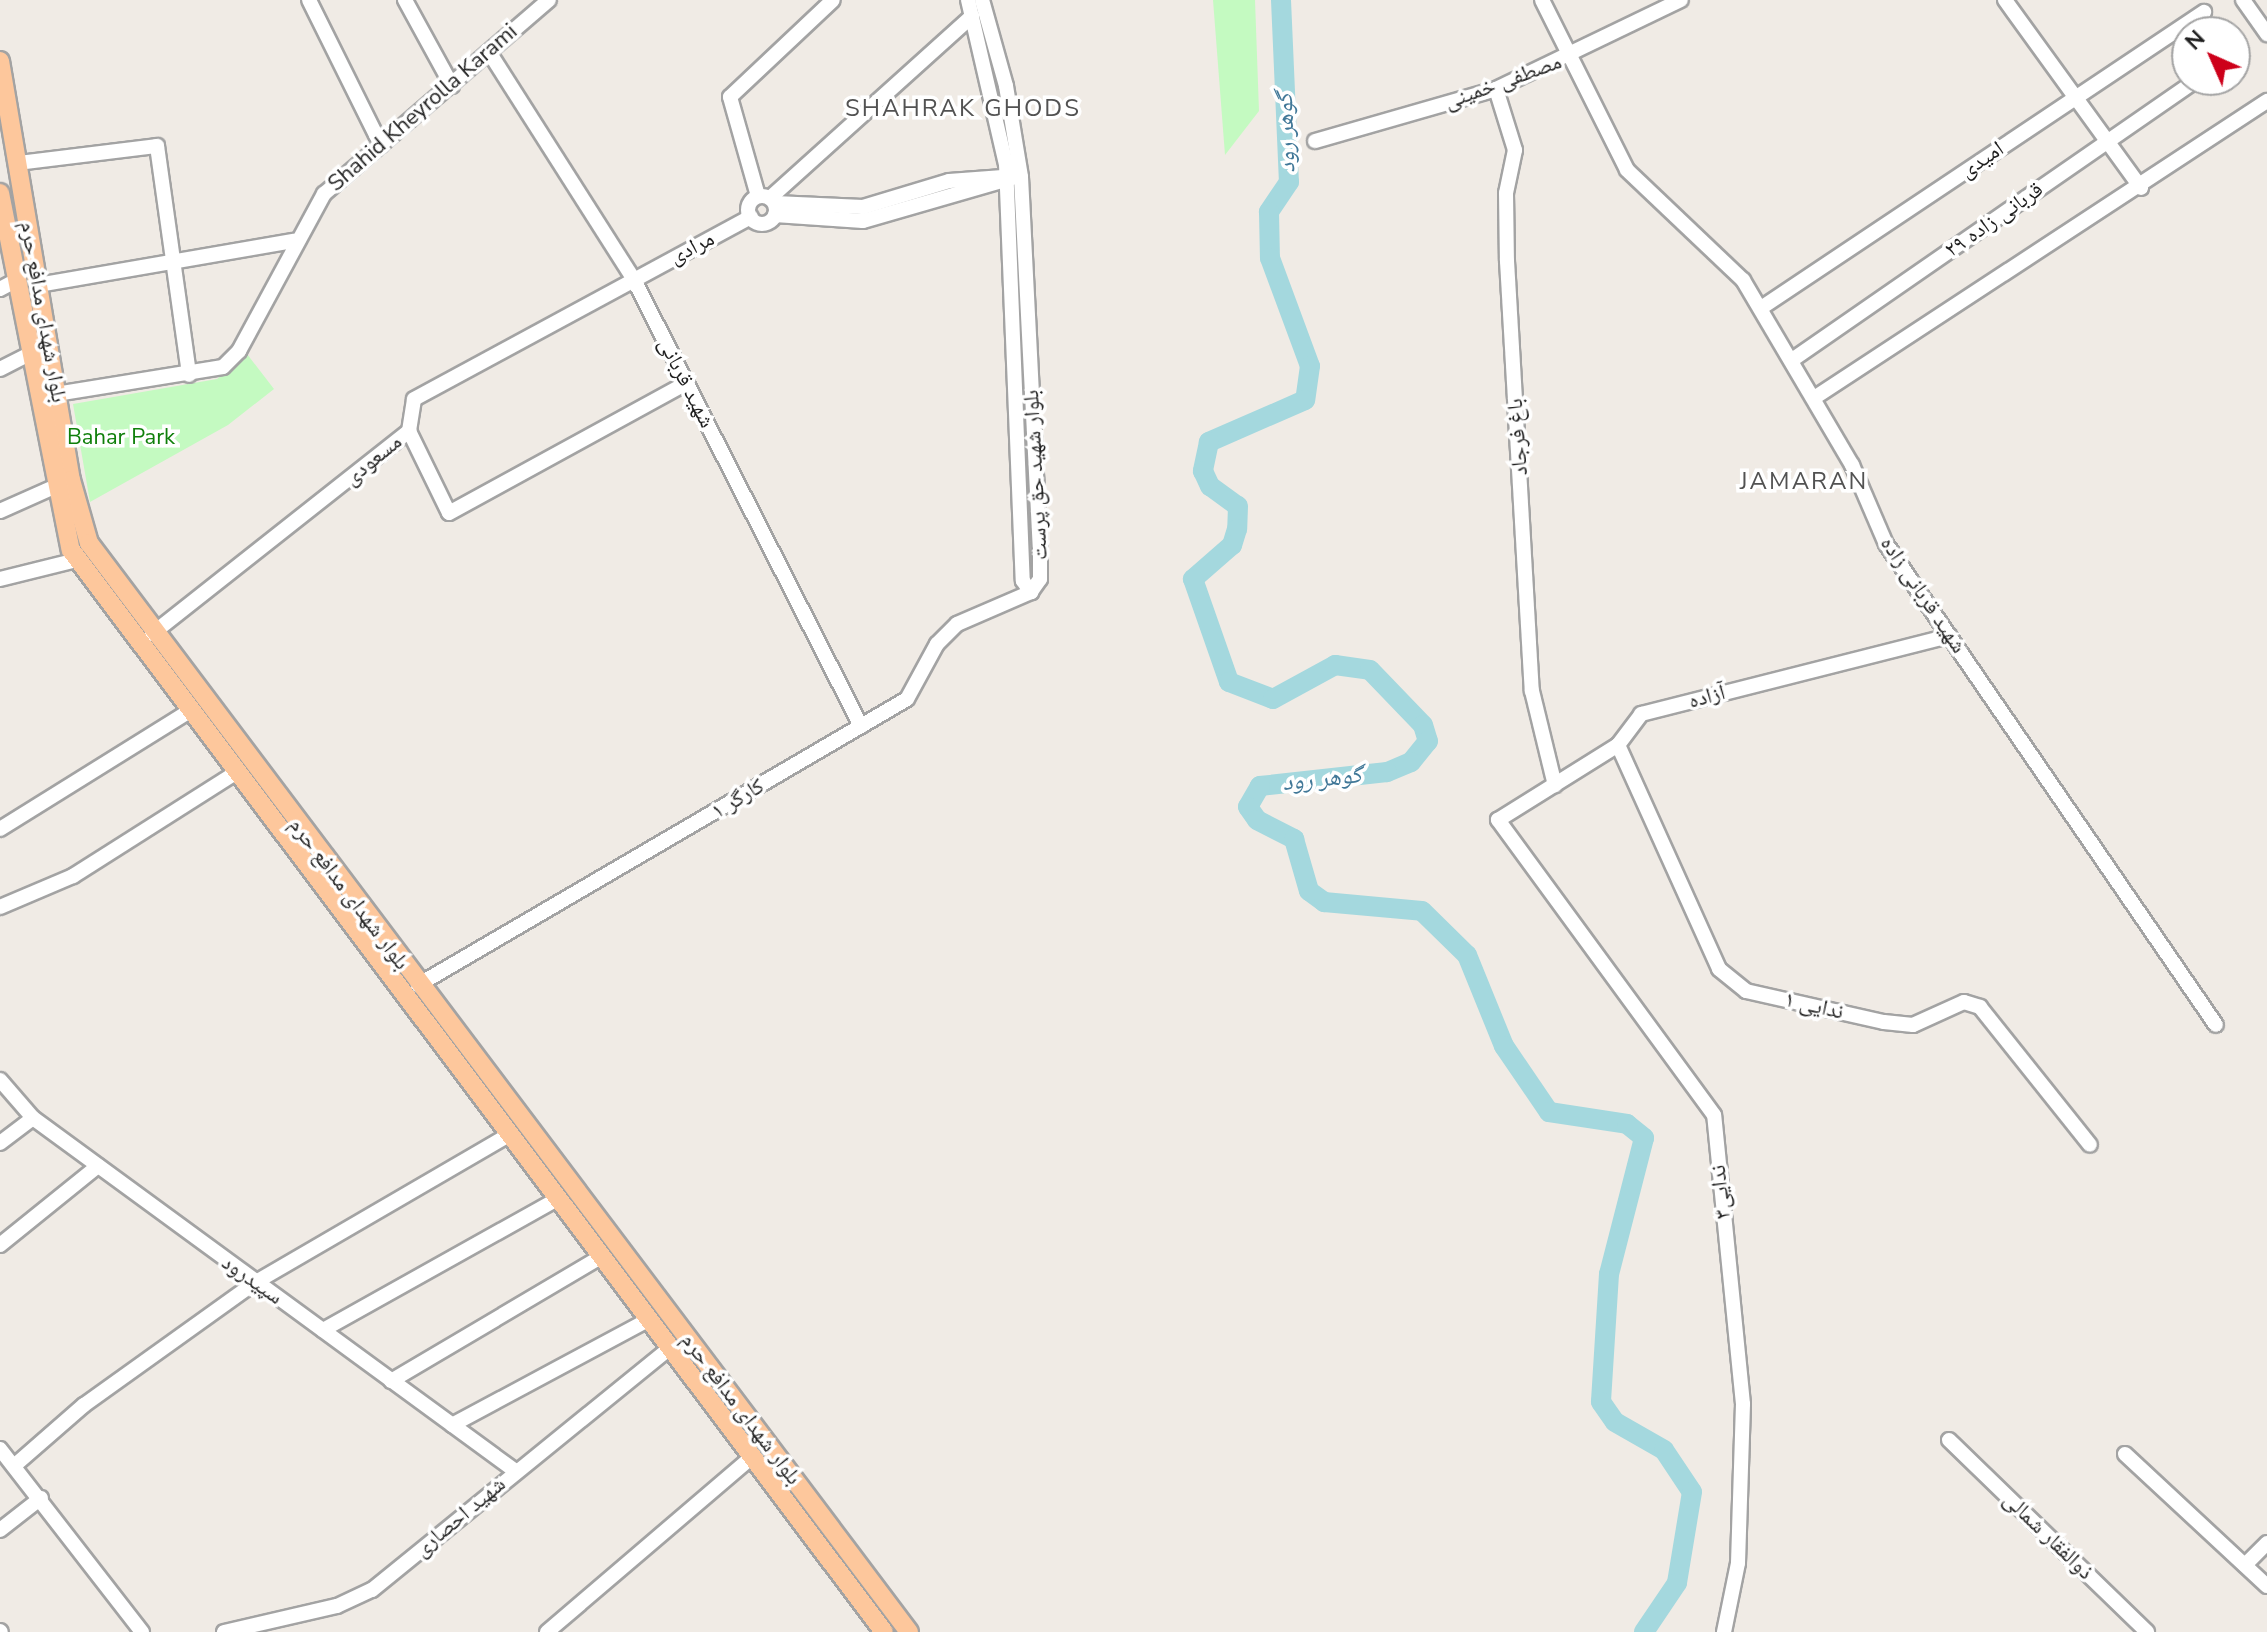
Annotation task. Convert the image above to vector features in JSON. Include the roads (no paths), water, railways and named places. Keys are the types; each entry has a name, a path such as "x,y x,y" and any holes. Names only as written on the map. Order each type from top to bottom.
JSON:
{"main road":[{"name":"بلوار شهدای مدافع حرم","path":"0,61 71,480 89,543 152,634 418,985 633,1284 909,1632"},
{"name":"بلوار شهدای مدافع حرم","path":"1,201 7,285 27,355 49,494 77,560 188,712 601,1257 633,1284 648,1320 884,1632"}],"street":[{"path":"309,0 381,145"},
{"path":"405,0 452,86"},
{"name":"Shahid Kheyrolla Karami","path":"56,394 189,375 223,367 239,351 294,241 324,194 452,86 534,6 549,0"},
{"path":"833,0 730,97 770,203 761,224 751,217 770,203 972,16"},
{"name":"بلوار شهید حق پرست","path":"968,0 991,57"},
{"name":"بلوار شهید حق پرست","path":"982,0 1014,178 1026,402 1023,581 1031,592"},
{"name":"شهید قربانی زاده","path":"1542,0 1627,170 1743,280 1814,398 1886,544 2216,1025"},
{"name":"مصطفی خمینی","path":"1315,141 1496,89 1571,57 1681,0"},
{"path":"2005,0 2141,188"},
{"path":"2243,0 2267,34"},
{"name":"امیدی","path":"1761,308 2204,12"},
{"name":"شهید قربانی","path":"489,52 633,278 861,726"},
{"name":"باغ فرجاد","path":"1496,89 1515,150 1506,193 1507,261 1532,691 1555,785"},
{"name":"قربانی زاده ۲۹","path":"1792,360 2174,96"},
{"path":"1814,398 2141,188 2267,101"},
{"path":"18,163 157,146 170,262 189,375"},
{"path":"770,203 863,221 941,190 1014,178"},
{"name":"مرادی","path":"633,278 751,217"},
{"path":"38,285 294,241"},
{"name":"مسعودی","path":"152,634 409,431 414,399 633,278"},
{"path":"0,369 27,355"},
{"path":"409,431 449,513 686,383"},
{"path":"0,511 49,494 71,480"},
{"path":"0,579 77,560"},
{"name":"کارگر ۱","path":"418,985 907,699 937,644 957,624 1031,592"},
{"name":"آزاده","path":"1498,820 1618,745 1641,714 1949,636"},
{"path":"0,829 188,712"},
{"name":"ندایی ۱","path":"1618,745 1719,969 1746,991 1884,1022 1913,1025 1964,1002 1980,1007 2090,1145"},
{"path":"0,907 73,876 235,773"},
{"name":"ندایی۳","path":"1498,820 1714,1115 1743,1404 1738,1563 1724,1632"},
{"name":"سپیدرود","path":"0,1080 33,1118 514,1470"},
{"path":"0,1143 33,1118"},
{"path":"14,1466 84,1405 256,1282 509,1135"},
{"path":"0,1245 98,1166"},
{"path":"323,1330 557,1199"},
{"path":"391,1381 601,1257"},
{"path":"452,1425 648,1320"},
{"name":"شهید احصاری","path":"224,1632 337,1606 372,1590 514,1470 670,1348"},
{"name":"ذوالفقار شمالی","path":"1949,1440 2147,1632"},
{"path":"0,1449 142,1632"},
{"path":"2125,1454 2267,1586"},
{"path":"547,1632 752,1457"},
{"path":"0,1530 41,1498"},
{"path":"2245,1565 2267,1543"}],"waterway":[{"name":"گوهر رود","path":"1281,0 1289,182 1269,212 1270,258 1310,366 1305,400 1209,442 1203,471 1210,486 1238,506 1237,529 1232,545 1193,579 1229,682 1273,699 1335,665 1370,670 1423,725 1428,741 1411,762 1387,772 1260,786 1248,807 1257,820 1294,839 1309,891 1324,902 1422,911 1467,955 1504,1046 1549,1112 1627,1124 1644,1138 1609,1274 1601,1402 1615,1422 1664,1450 1692,1492 1677,1583 1644,1632"}],"district":[{"name":"SHAHRAK GHODS","path":"963,109"},
{"name":"JAMARAN","path":"1804,482"}],"park label":[{"name":"Bahar Park","path":"121,438"}]}
